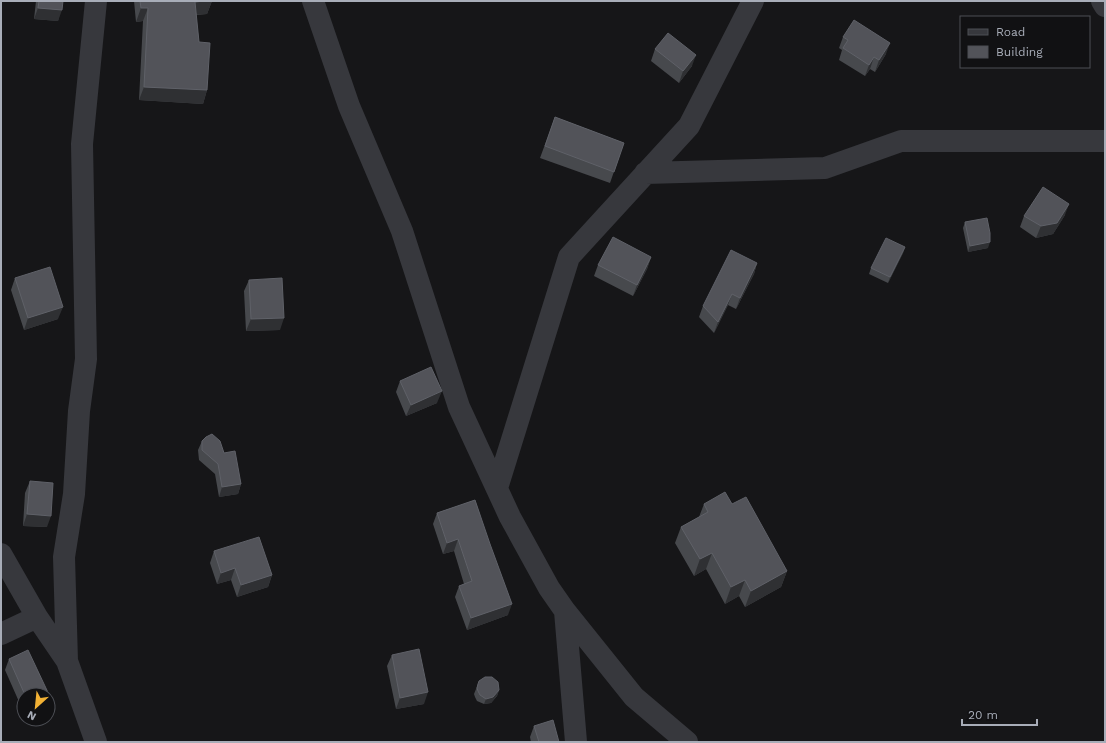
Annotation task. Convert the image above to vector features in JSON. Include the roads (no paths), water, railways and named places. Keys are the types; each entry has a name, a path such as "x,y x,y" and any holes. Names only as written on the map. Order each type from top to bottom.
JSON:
{"street":[{"path":"67,661 64,557 74,494 78,411 86,359 82,144 96,1"},
{"path":"313,1 349,106 402,231 459,407 510,517 549,588 565,611 634,697 687,742"},
{"path":"497,488 569,257 689,126 753,1"},
{"path":"1102,1 1105,6"},
{"path":"646,174 825,168 901,141 1105,141"},
{"path":"1,554 37,617 67,661 96,742"},
{"path":"565,611 576,742"},
{"path":"1,634 37,617"}]}
